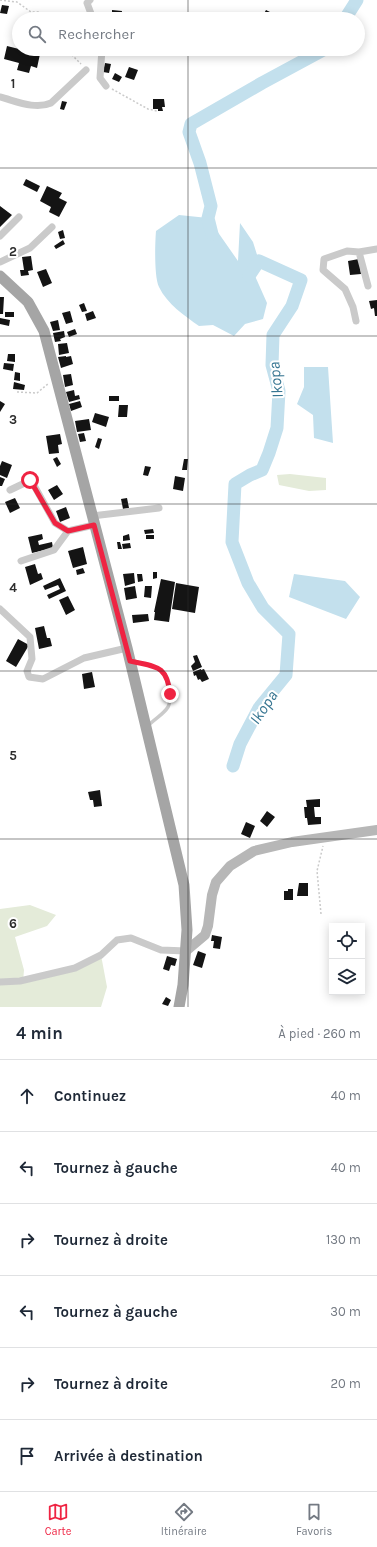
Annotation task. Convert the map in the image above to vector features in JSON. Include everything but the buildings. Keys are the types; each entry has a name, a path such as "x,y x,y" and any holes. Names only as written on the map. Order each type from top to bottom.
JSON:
{"main road":[{"path":"0,276 28,302 37,316 47,343 127,648 184,885 187,915 186,951 179,1007"}],"street":[{"path":"90,0 87,3 90,12"},
{"path":"102,56 100,78 106,86"},
{"path":"0,97 32,105 44,106 51,103 86,70"},
{"path":"0,236 19,217"},
{"path":"0,262 30,248 52,227"},
{"path":"356,321 353,307 345,289 323,270 324,259 347,250 359,252 377,249"},
{"path":"359,252 368,286"},
{"path":"10,490 30,480 55,523 68,531"},
{"path":"21,561 54,550 68,531 93,521 159,508"},
{"path":"0,609 30,637 32,659 27,671 29,677 43,679 84,658 127,648"},
{"path":"0,982 27,979 75,968 101,955 117,940 130,938 161,950 186,951 205,936 208,926 212,895 216,882 230,866 254,851 292,842 377,830"}],"lane":[{"path":"130,661 153,665 164,672 169,681 170,705 146,728"}],"path":[{"path":"0,0 17,2 31,12"},
{"path":"17,392 38,393 46,384 56,379"},
{"path":"321,914 317,871 325,837"}],"green space":[{"path":"290,474 326,478 326,490 309,491 279,485 277,475"},
{"path":"30,905 56,915 47,926 15,937 24,970 23,982 75,968 101,955 107,987 101,1007 0,1007 0,909"}],"water":[{"path":"179,215 208,218 238,261 240,223 253,242 259,261 255,276 267,303 263,319 245,324 234,336 213,325 199,326 177,309 162,293 156,276 156,231"},
{"path":"304,367 328,367 333,443 314,438 313,415 297,404 304,387"},
{"path":"294,574 345,581 360,597 346,619 289,597"}],"waterway":[{"name":"Ikopa","path":"349,12 357,0"},
{"name":"Ikopa","path":"212,234 208,218 211,206 200,163 189,132 191,124 312,56"},
{"name":"Ikopa","path":"233,766 240,744 259,708 286,675 289,634 263,608 248,583 232,542 235,484 262,470 277,428 279,391 272,365 273,335 292,306 301,280 259,261 249,276"}],"route":[{"path":"30,480 55,523 68,531 94,525 130,661 153,665 164,672 169,681 170,694"}]}
